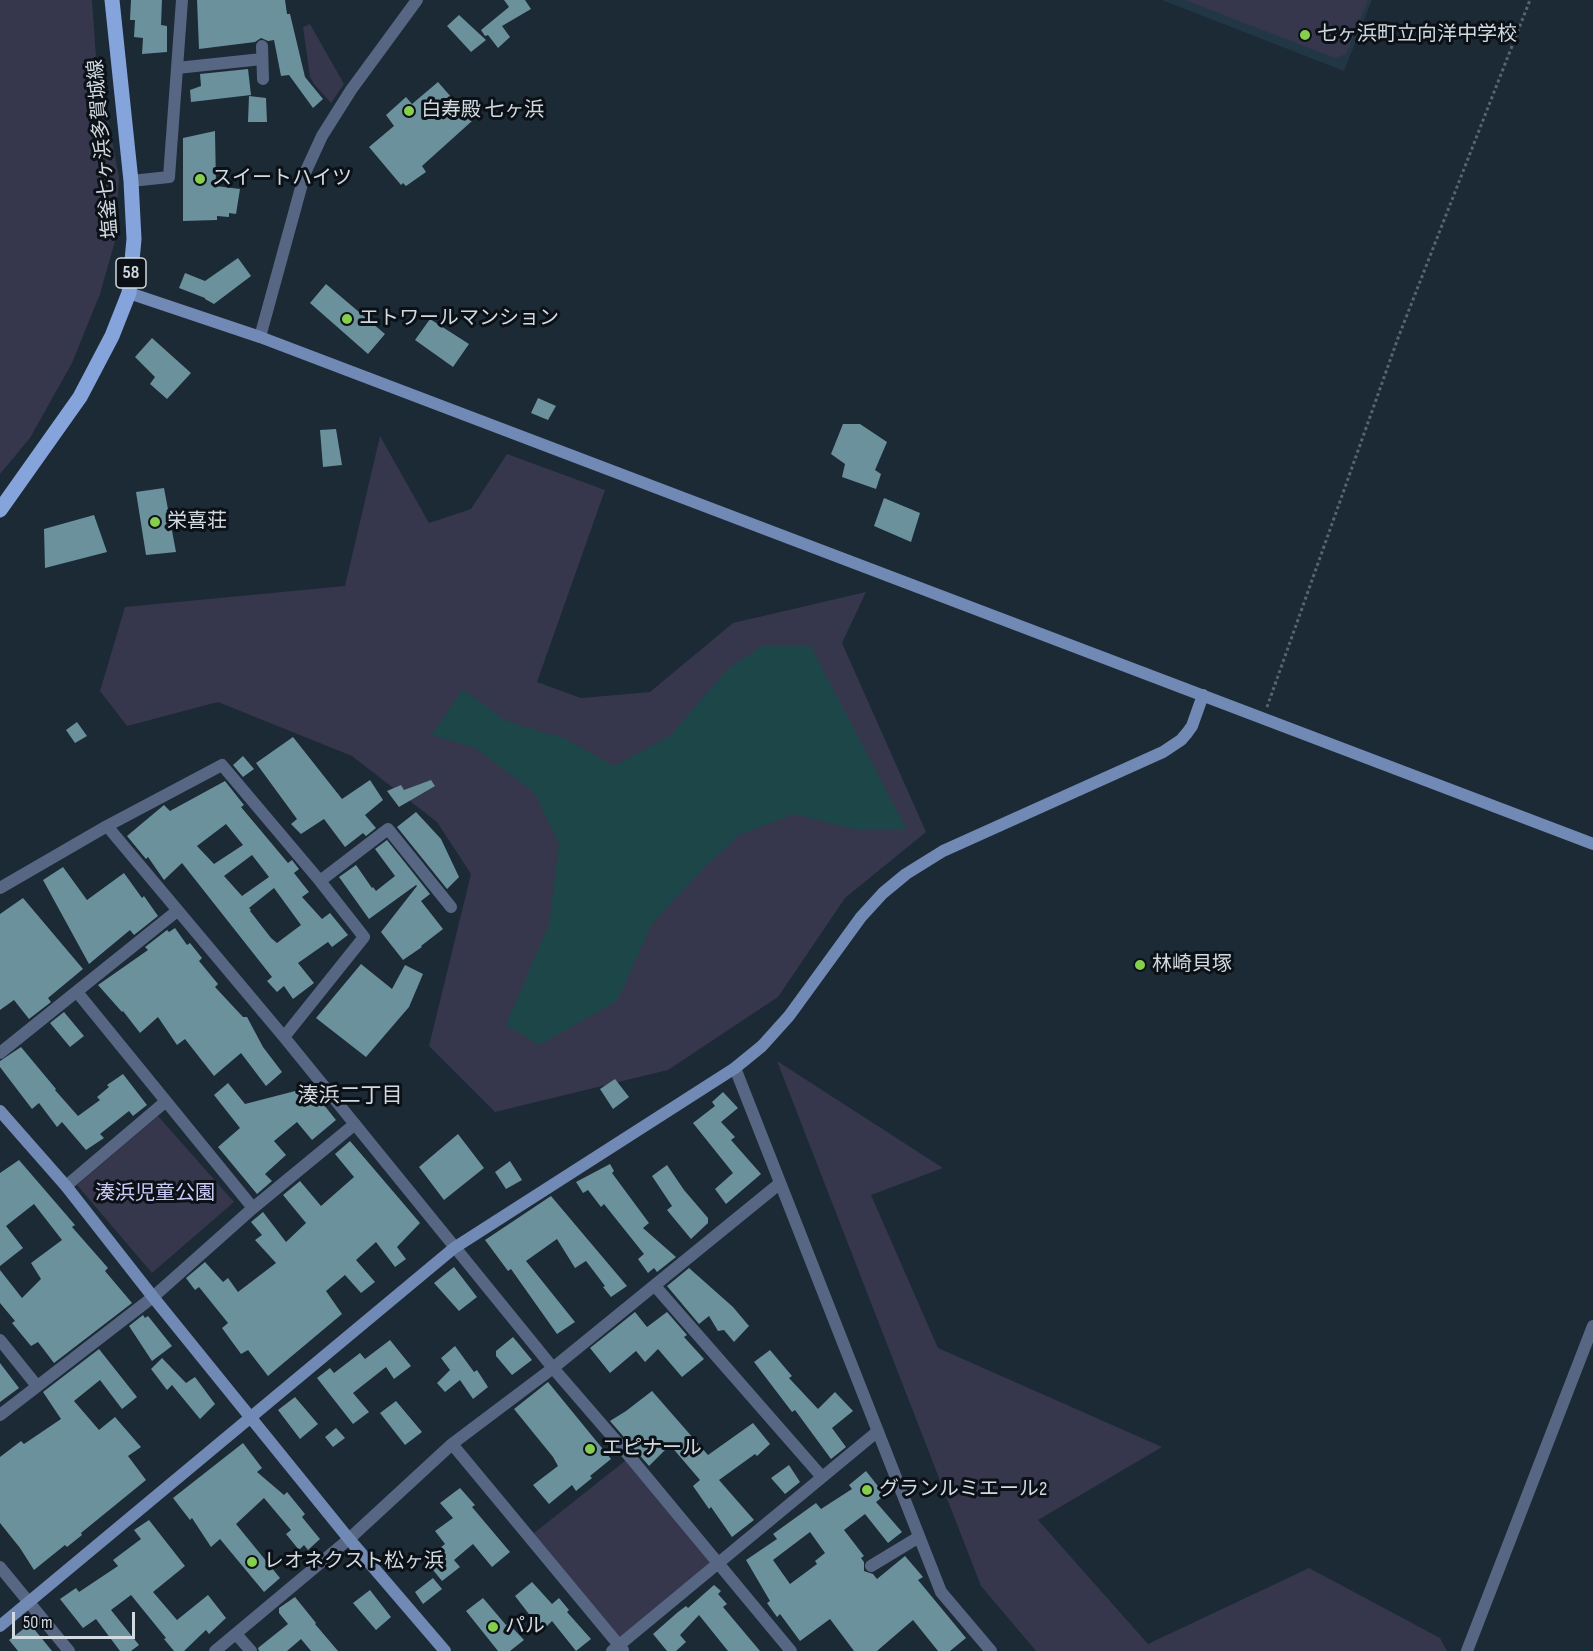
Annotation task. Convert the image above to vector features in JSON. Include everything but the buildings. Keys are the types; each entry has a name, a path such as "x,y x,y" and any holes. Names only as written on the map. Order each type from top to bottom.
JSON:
{"main road":[{"name":"塩釜七ヶ浜多賀城線","path":"0,510 80,397 112,336 129,293 134,239 131,181 112,0"}],"street":[{"path":"131,181 169,177 182,0"},
{"path":"260,338 305,173 322,136 351,90 417,0"},
{"path":"262,46 263,79"},
{"path":"177,68 262,59"},
{"path":"129,293 260,338 1593,844"},
{"path":"0,1626 454,1248 735,1068 762,1046 789,1016 861,917 883,893 906,874 943,851 1163,752 1187,734 1203,695"},
{"path":"0,888 107,825 222,765 364,937 284,1037"},
{"path":"107,825 284,1037 553,1368 790,1651"},
{"path":"320,881 388,829 451,906"},
{"path":"0,1053 177,911"},
{"path":"77,992 253,1208"},
{"path":"735,1068 940,1592 991,1651"},
{"path":"66,1186 165,1102"},
{"path":"0,1111 66,1186 349,1539 445,1651"},
{"path":"0,1415 153,1297 253,1208 355,1124"},
{"path":"215,1651 349,1539 452,1444 553,1368 779,1184"},
{"path":"656,1286 822,1477"},
{"path":"1467,1651 1593,1326"},
{"path":"0,1340 37,1386"},
{"path":"452,1444 618,1649 878,1431"},
{"path":"871,1566 919,1537"},
{"path":"0,1567 69,1651"},
{"path":"236,1634 251,1651"}],"path":[{"path":"1263,718 1398,338 1530,0"}],"shaded area":[{"name":"七ヶ浜町立向洋中学校","path":"1162,0 1372,0 1344,71"},
{"path":"763,645 810,645 907,830 857,830 794,814 739,835 700,872 652,924 617,1001 539,1045 506,1025 549,924 559,844 534,792 475,748 432,735 463,689 506,721 566,739 614,766 670,736 727,670"}],"green space":[{"path":"0,0 92,0 96,57 119,177 115,241 100,294 72,363 30,438 0,474"},
{"name":"七ヶ浜町立向洋中学校","path":"1185,0 1368,0 1346,54 1335,58"},
{"path":"310,24 344,84 331,103 310,77 303,27"},
{"path":"380,436 429,523 471,509 507,454 605,490 537,682 581,698 650,692 733,623 866,592 842,643 926,832 845,898 778,997 668,1070 495,1112 429,1046 471,874 437,822 352,756 218,702 127,726 100,691 125,607 345,586"},
{"path":"777,1061 943,1168 871,1195 938,1348 1162,1447 1038,1520 1148,1644 1309,1568 1440,1638 1447,1651 1036,1651 981,1586"},
{"name":"湊浜児童公園","path":"158,1116 234,1202 152,1273 77,1185"},
{"path":"630,1457 718,1563 619,1645 529,1537"}],"place":[{"name":"七ヶ浜町立向洋中学校","path":"1305,35"},
{"name":"白寿殿 七ヶ浜","path":"409,111"},
{"name":"スイートハイツ","path":"200,179"},
{"name":"エトワールマンション","path":"347,319"},
{"name":"栄喜荘","path":"155,522"},
{"name":"林崎貝塚","path":"1140,965"},
{"name":"エピナール","path":"590,1449"},
{"name":"グランルミエール2","path":"867,1490"},
{"name":"レオネクスト松ヶ浜","path":"252,1562"},
{"name":"パル","path":"493,1627"}],"district":[{"name":"湊浜二丁目","path":"350,1097"}]}
